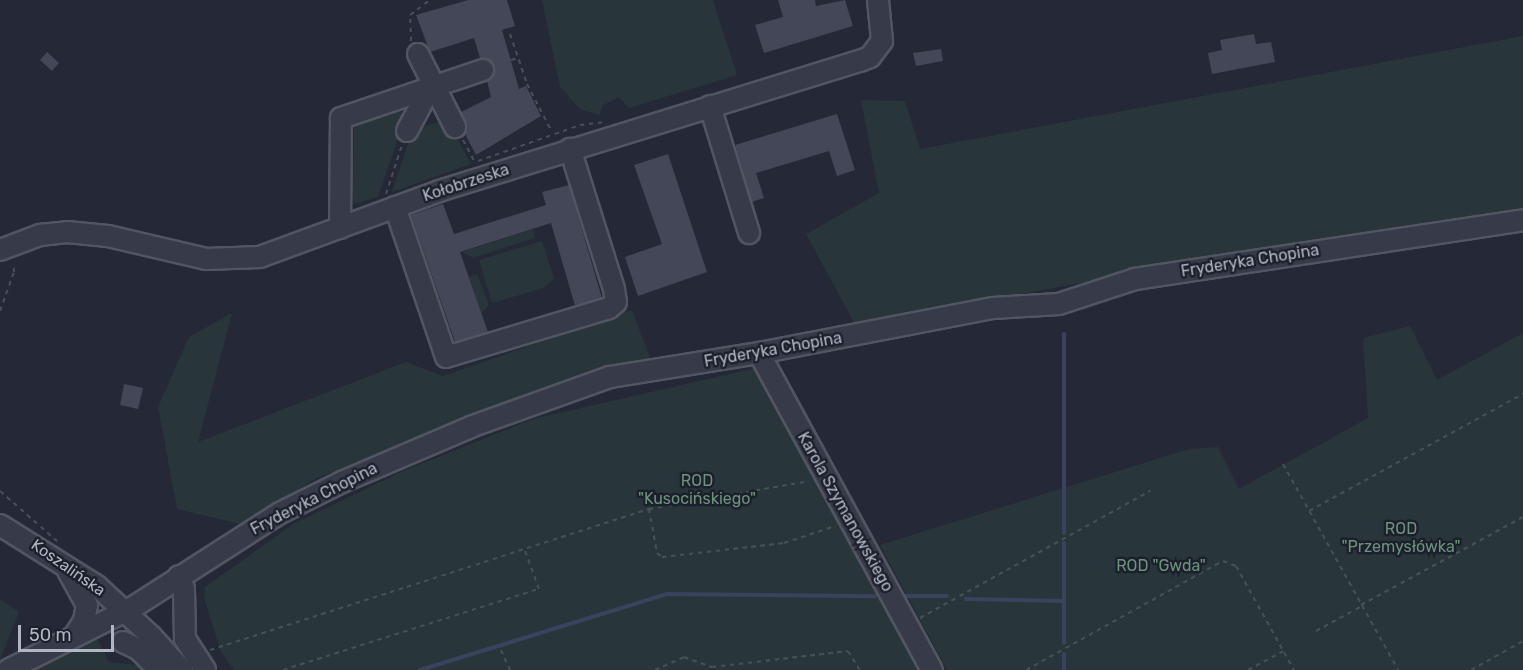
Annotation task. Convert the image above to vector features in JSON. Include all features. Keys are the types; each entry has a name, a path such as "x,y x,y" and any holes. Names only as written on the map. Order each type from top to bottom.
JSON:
{"street":[{"name":"Kołobrzeska","path":"3,249 49,233 84,232 182,255 229,261 260,257 389,209 479,170 570,149 870,57 882,41 878,0"},
{"path":"418,54 431,86 455,127"},
{"path":"340,228 339,121 353,111 483,70"},
{"path":"407,131 431,86"},
{"path":"710,106 749,233"},
{"path":"389,209 446,357 609,308 616,302 614,289 570,149"},
{"name":"Fryderyka Chopina","path":"8,670 125,610 280,513 342,482 473,426 610,377 759,353 993,308 1059,304 1135,279 1523,220"},
{"name":"Karola Szymanowskiego","path":"759,353 932,670"},
{"name":"Koszalińska","path":"0,525 61,553 125,610 182,670"},
{"path":"61,553 87,605 84,621 74,635"},
{"path":"179,576 184,589 184,639 205,670"},
{"path":"123,642 138,649 159,670"}],"path":[{"path":"418,54 408,25 410,15 430,0"},
{"path":"510,34 518,58 552,132"},
{"path":"511,60 518,58"},
{"path":"455,127 479,170 580,125 613,119"},
{"path":"389,209 407,131"},
{"path":"0,311 14,272 3,249"},
{"path":"1309,511 1523,394"},
{"path":"1283,464 1398,670"},
{"path":"219,645 649,509 815,480"},
{"path":"0,491 61,553"},
{"path":"907,625 1150,491"},
{"path":"649,509 657,553 662,557 784,543 839,524"},
{"path":"1316,631 1523,517"},
{"path":"284,670 539,589 524,548"},
{"path":"1026,670 1223,561 1236,566 1293,670"},
{"path":"1472,670 1523,641"},
{"path":"501,650 510,670"},
{"path":"655,670 684,657 721,666 848,651 860,670"},
{"path":"1248,670 1283,651"}],"green space":[{"path":"542,0 713,0 737,75 629,108 619,97 603,105 599,115 580,109 560,87"},
{"path":"1523,36 1523,215 1274,248 855,324 806,234 879,193 861,100 905,101 920,149"},
{"path":"397,102 404,121 378,197 353,204 354,129 345,128 347,123"},
{"path":"447,120 471,164 392,192 413,129"},
{"path":"533,229 535,238 473,258 462,252"},
{"path":"542,241 554,278 544,288 492,303 479,260"},
{"path":"477,274 489,305 481,313 469,277"},
{"path":"632,310 651,360 544,388 317,478 241,524 177,509 158,407 189,337 232,313 198,442 406,362 443,376"},
{"path":"1410,326 1437,380 1523,333 1523,670 947,670 880,545 1189,449 1218,447 1239,489 1368,418 1363,338"},
{"name":"ROD \"Kusocińskiego\"","path":"756,368 919,670 234,670 221,652 204,598 205,587 293,524 403,471 533,419"},
{"path":"0,599 19,612 0,660"},
{"path":"96,636 109,662 146,666 149,670 22,670"}],"building":[{"path":"468,0 507,0 515,26 502,30 519,89 526,86 541,116 476,155 465,134 467,127 461,112 491,97 487,81 495,73 494,66 480,58 474,38 430,52 416,15"},
{"path":"778,0 815,0 816,6 845,0 853,26 764,53 755,25 783,17"},
{"path":"1254,34 1256,44 1271,42 1275,62 1212,74 1208,53 1222,50 1220,40"},
{"path":"941,49 943,61 916,66 913,53"},
{"path":"47,52 59,63 52,71 40,60"},
{"path":"837,114 855,170 837,176 829,151 756,173 764,198 752,202 735,145"},
{"path":"668,154 707,272 638,296 625,257 662,244 634,165"},
{"path":"569,185 602,298 575,306 551,223 460,252 488,332 455,342 411,215 443,204 454,234 546,205 542,192"},
{"path":"124,384 143,388 138,409 120,405"}],"waterway":[{"path":"1064,334 1064,533"},
{"path":"1064,543 1064,643"},
{"path":"420,670 667,594 875,596"},
{"path":"905,596 947,596"},
{"path":"966,599 1064,601"},
{"path":"1064,654 1064,670"}],"park label":[{"name":"ROD \"Przemysłówka\"","path":"1401,538"},
{"name":"ROD \"Gwda\"","path":"1161,566"}]}
